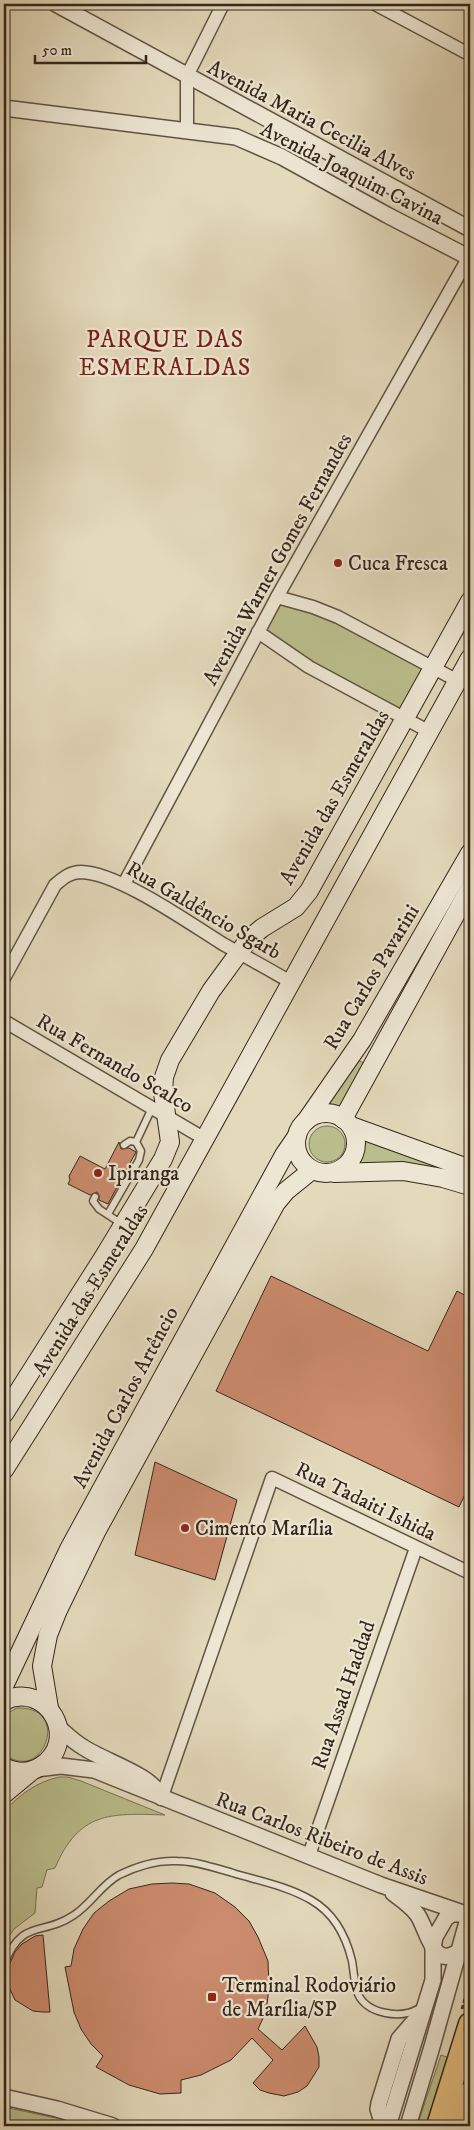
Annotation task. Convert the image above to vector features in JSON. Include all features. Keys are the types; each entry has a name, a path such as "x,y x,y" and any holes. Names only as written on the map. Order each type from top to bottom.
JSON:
{"highway":[{"path":"438,2126 470,2024"},
{"path":"458,2126 470,2093"}],"main road":[{"name":"Avenida das Esmeraldas","path":"4,1414 163,1159 170,1142 169,1128 159,1112 164,1077 170,1060 211,991 249,939 262,928 296,907 309,891 470,601"},
{"name":"Avenida das Esmeraldas","path":"4,1470 114,1300 292,983 470,658"},
{"name":"Rua Carlos Pavarini","path":"302,1129 362,1040 463,879 470,853"},
{"name":"Rua Carlos Pavarini","path":"347,1122 380,1050 470,888"},
{"path":"362,1040 380,1050"},
{"path":"470,1169 347,1122 334,1115 314,1116 302,1129 296,1146 304,1164 319,1173 403,1171 443,1178 470,1186"},
{"path":"334,1172 343,1169 350,1162 354,1154 355,1134 347,1122"},
{"name":"Avenida Carlos Artêncio","path":"4,1686 69,1548 284,1155 302,1129"},
{"name":"Avenida Carlos Artêncio","path":"58,1727 49,1708 42,1666 44,1648 58,1610 96,1532 276,1204 286,1192 312,1170"},
{"path":"4,1701 20,1696 31,1697 49,1708"},
{"path":"4,1794 47,1762 55,1752 59,1740 58,1727"},
{"path":"4,1768 22,1772 35,1770"}],"street":[{"name":"Avenida Maria Cecilia Alves","path":"56,4 470,229"},
{"path":"188,130 187,76 223,4"},
{"path":"375,4 465,52"},
{"name":"Avenida Joaquim Cavina","path":"4,108 236,137 282,157 387,216 470,256"},
{"name":"Avenida Warner Gomes Fernandes","path":"124,884 277,597 470,256"},
{"path":"277,597 313,607 338,617 458,681"},
{"path":"258,632 308,667 430,732"},
{"name":"Rua Galdêncio Sgarb","path":"4,978 55,885 66,875 80,872 95,874 124,884 238,953 292,983"},
{"name":"Rua Fernando Scalco","path":"4,1021 205,1139"},
{"name":"Rua Tadaiti Ishida","path":"161,1799 272,1478 470,1573"},
{"name":"Rua Assad Haddad","path":"309,1855 416,1548"},
{"path":"58,1727 81,1746 148,1781 158,1791 161,1799"},
{"name":"Rua Carlos Ribeiro de Assis","path":"35,1770 61,1766 94,1770 161,1799 309,1855 381,1885 469,1912"},
{"path":"381,1885 416,1911 424,1924 432,1948 433,1980 388,2126"},
{"path":"408,2126 469,1912 452,1914 446,1918 440,1926 432,1948"},
{"path":"432,1948 445,1956 452,1956 459,1951"},
{"path":"383,2126 378,2103 398,2040 414,2023 425,2005"},
{"path":"4,2098 85,2123 112,2126"}],"lane":[{"path":"136,1142 159,1112"},
{"path":"124,1145 130,1141 136,1142"},
{"path":"108,1214 139,1160 141,1151 136,1142"},
{"path":"95,1197 93,1201 96,1206 123,1225"},
{"path":"4,1964 18,1940 30,1931 75,1915 118,1876 154,1862 178,1860 201,1864 294,1890 316,1903 334,1920 345,1937 352,1960 356,1987 364,2004 374,2010 399,2013 412,2012 425,2005"}],"green space":[{"path":"277,597 338,617 434,667 404,719 258,632"},
{"path":"358,1060 364,1063 339,1107 323,1104"},
{"path":"327,1126 334,1127 340,1131 344,1137 344,1151 340,1157 334,1161 327,1162 320,1161 314,1157 310,1151 309,1144 310,1137 314,1131 320,1127"},
{"path":"365,1140 451,1170 449,1173 392,1163 357,1164 361,1157"},
{"path":"17,1708 34,1711 44,1719 48,1730 46,1742 39,1753 30,1760 18,1761 4,1753 4,1715"},
{"path":"59,1777 68,1777 81,1781 165,1815 112,1816 86,1826 74,1836 55,1868 47,1870 42,1887 37,1888 35,1913 14,1929 4,1944 4,1811 29,1790 43,1782"},
{"path":"441,2055 452,2059 430,2126 417,2126"},
{"path":"4,2107 65,2120 59,2126 5,2126"}],"building":[{"name":"Ipiranga","path":"119,1142 121,1149 129,1148 136,1152 108,1204 99,1200 97,1192 90,1195 68,1184 69,1176 80,1156 105,1169"},
{"path":"271,1276 428,1351 457,1291 470,1298 470,1484 459,1507 216,1391"},
{"name":"Cimento Marília","path":"155,1462 237,1500 215,1580 135,1555"},
{"path":"152,1884 189,1884 215,1893 235,1907 249,1921 268,1961 269,1988 266,2012 258,2029 282,2050 305,2026 317,2047 319,2067 307,2086 298,2092 284,2096 269,2093 260,2090 253,2083 273,2060 252,2038 231,2060 201,2075 181,2080 181,2093 160,2094 129,2085 96,2067 103,2056 91,2044 81,2029 74,2012 65,1967 71,1966 74,1949 83,1929 94,1913 109,1901 129,1889"},
{"path":"43,1935 50,2012 33,2011 15,2000 8,1985 6,1972 15,1952 22,1944 35,1936"}],"place":[{"name":"Cuca Fresca","path":"338,563"},
{"name":"Ipiranga","path":"98,1173"},
{"name":"Cimento Marília","path":"185,1528"},
{"name":"Terminal Rodoviário de Marília/SP","path":"212,1997"}],"district":[{"name":"PARQUE DAS ESMERALDAS","path":"165,353"}]}
